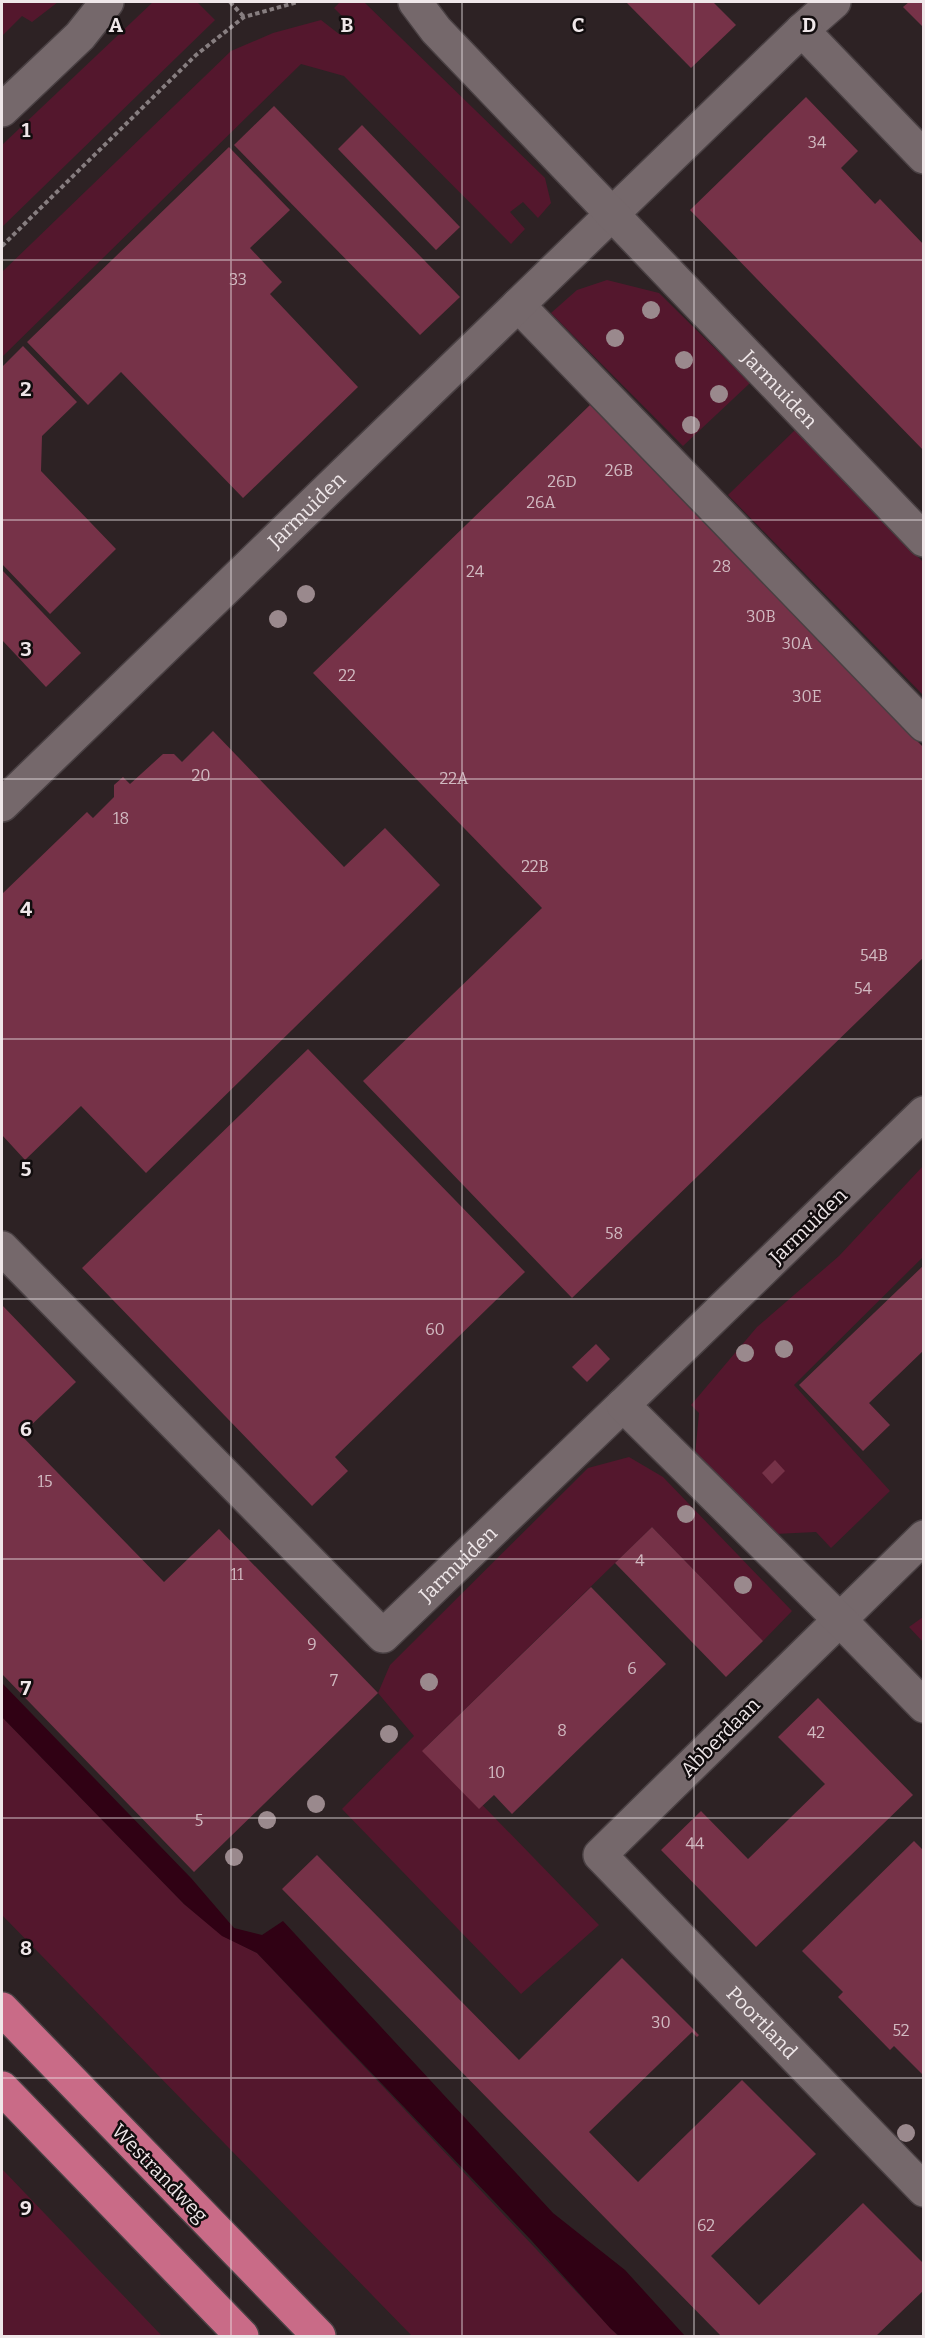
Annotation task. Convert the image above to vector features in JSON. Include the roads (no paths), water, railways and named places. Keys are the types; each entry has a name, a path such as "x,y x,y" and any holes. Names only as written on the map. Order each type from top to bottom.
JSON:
{"highway":[{"name":"Westrandweg","path":"2,2009 319,2337"},
{"path":"2,2088 242,2337"}],"street":[{"path":"2,110 80,36 107,2"},
{"path":"80,36 130,2"},
{"name":"Jarmuiden","path":"395,2 436,30"},
{"name":"Jarmuiden","path":"415,2 436,30 924,540"},
{"name":"Jarmuiden","path":"2,805 612,213 834,2"},
{"path":"802,30 924,157"},
{"path":"518,305 924,725"},
{"name":"Jarmuiden","path":"2,1248 383,1636 924,1113"},
{"path":"623,1406 924,1706"},
{"name":"Abberdaan","path":"600,1855 924,1537"},
{"name":"Poortland","path":"600,1855 924,2190"}]}
